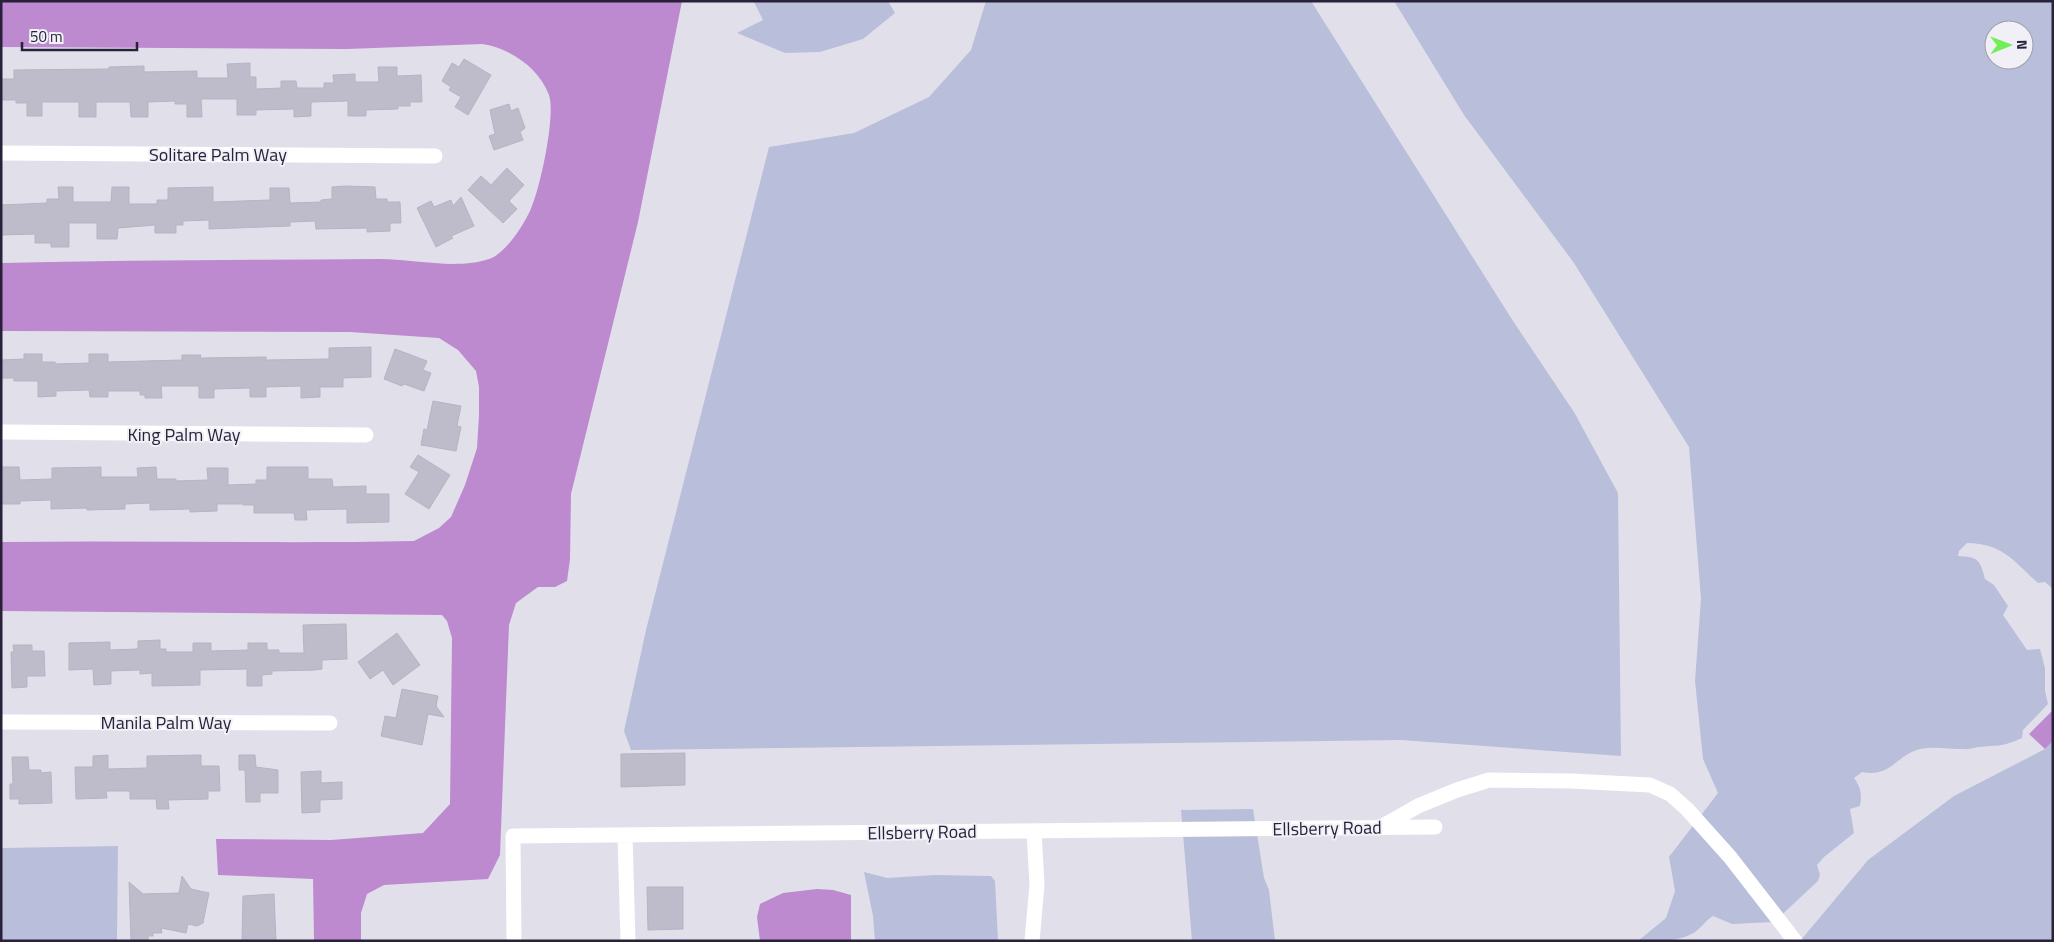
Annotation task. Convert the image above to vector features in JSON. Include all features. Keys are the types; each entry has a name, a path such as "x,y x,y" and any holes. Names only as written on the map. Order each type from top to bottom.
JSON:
{"street":[{"name":"Solitare Palm Way","path":"1,153 435,156"},
{"name":"King Palm Way","path":"1,432 366,435"},
{"name":"Manila Palm Way","path":"1,722 330,723"},
{"path":"1380,828 1418,806 1457,790 1489,780 1650,785 1670,794 1687,809 1730,857 1795,941"},
{"name":"Ellsberry Road","path":"514,941 513,836 1435,827"},
{"path":"1032,941 1036,885 1034,831"},
{"path":"626,835 628,941"}],"shaded area":[{"path":"1,1 682,1 638,222 571,494 570,559 567,581 555,587 538,587 516,603 509,625 500,855 488,879 384,885 367,894 361,913 361,941 314,941 313,879 218,875 216,839 331,840 423,833 450,804 452,638 447,621 442,615 1,611 1,542 414,541 439,528 451,517 465,485 477,448 479,387 476,371 458,350 439,338 350,332 1,331 1,263 392,259 463,264 489,259 501,252 513,239 527,217 534,201 549,135 551,105 549,95 538,76 522,61 503,50 482,44 347,49 1,47"},
{"path":"888,1 895,13 863,39 820,52 785,53 737,33 763,20 754,2"},
{"path":"986,1 1311,1 1513,321 1574,412 1618,493 1621,756 1401,740 631,750 624,731 646,630 769,147 854,133 929,97 971,50"},
{"path":"1394,1 2053,1 2053,589 2045,582 2038,583 2014,560 1990,546 1967,543 1959,551 1958,556 1974,558 1980,563 1985,579 1994,585 2008,606 2003,615 2027,650 2040,649 2045,668 2045,691 2048,704 2023,730 2022,738 2010,743 1967,749 1920,749 1905,756 1887,769 1872,773 1862,772 1854,778 1860,788 1861,798 1860,806 1850,809 1854,833 1824,857 1817,865 1820,875 1818,881 1774,922 1732,924 1713,916 1695,932 1682,938 1638,941 1666,918 1675,891 1669,857 1718,793 1703,759 1695,681 1701,599 1689,447 1574,263 1464,115"},
{"path":"2053,710 2053,741 2045,749 2029,734"},
{"path":"2053,741 2053,941 1800,941 1868,860 1954,796 2045,749"},
{"path":"1253,809 1264,878 1269,890 1275,941 1192,941 1181,810"},
{"path":"118,846 117,941 1,941 1,848"},
{"path":"864,872 887,878 934,875 991,876 995,881 998,941 875,941 873,916"},
{"path":"817,889 833,890 851,895 851,941 760,941 757,917 760,904 783,893"}],"building":[{"path":"464,59 491,75 468,115 455,107 461,97 449,90 451,87 442,81 452,63 459,67"},
{"path":"250,63 250,77 256,77 256,89 281,88 281,81 296,81 297,88 324,88 324,83 334,83 333,75 355,74 355,82 379,82 378,67 397,67 397,76 421,75 422,102 410,102 410,106 398,106 398,109 366,110 366,116 348,116 348,101 311,102 311,116 294,117 294,109 256,110 256,115 237,115 237,99 201,99 202,117 187,117 187,104 175,104 175,101 148,102 148,117 131,117 130,102 96,102 96,117 79,117 79,102 42,102 42,116 27,116 27,103 16,103 16,100 2,100 2,79 14,79 14,70 109,69 109,67 144,66 144,72 197,71 197,78 228,78 227,64"},
{"path":"509,104 511,111 518,108 525,128 520,132 523,140 494,150 489,136 495,134 490,110"},
{"path":"507,168 524,185 509,201 517,209 503,223 468,190 481,176 491,185"},
{"path":"58,187 73,187 73,202 111,202 112,187 129,187 129,204 157,204 157,200 168,200 168,188 213,187 213,202 270,200 270,188 289,188 290,203 321,202 321,200 332,199 332,187 375,187 376,199 387,199 387,202 400,202 401,223 390,223 390,231 367,232 367,228 316,229 315,221 290,222 290,226 209,229 209,220 183,221 183,225 176,225 176,233 155,233 155,225 118,228 117,239 97,239 97,223 69,223 69,247 51,247 51,243 35,243 35,234 1,235 1,205 47,203 47,199 59,199"},
{"path":"461,197 474,226 451,236 453,238 436,247 417,208 431,201 434,207 451,200 453,206"},
{"path":"371,347 371,377 343,378 343,387 320,387 320,397 301,398 301,386 266,387 266,397 250,397 250,388 214,389 214,398 199,398 199,386 161,386 162,398 145,398 145,395 140,395 140,391 108,391 108,397 90,397 89,390 56,391 56,396 38,397 38,381 14,381 14,378 1,378 1,360 24,359 24,354 42,354 42,362 55,362 56,364 89,363 89,354 108,354 108,362 182,360 182,355 201,355 200,358 266,357 266,360 329,359 329,348"},
{"path":"395,349 427,361 423,370 431,373 424,391 404,384 402,386 384,379"},
{"path":"433,401 461,406 457,426 461,427 456,451 421,445 424,429 427,430"},
{"path":"418,455 450,475 429,509 405,494 419,472 410,467"},
{"path":"1,467 19,467 20,480 52,479 52,468 101,467 101,477 138,477 137,468 156,467 157,479 176,479 176,481 208,480 207,468 228,468 228,485 256,484 256,480 267,480 267,467 308,467 308,479 332,479 333,487 366,486 366,494 389,494 389,522 347,523 347,509 306,510 307,520 295,520 294,513 254,513 254,505 243,504 217,504 217,511 190,512 190,509 150,510 150,503 125,504 125,509 87,510 87,508 51,509 51,500 20,501 20,504 1,504"},
{"path":"346,624 347,659 322,660 322,669 272,671 272,674 262,675 262,686 247,686 247,669 200,670 200,685 152,686 152,673 140,674 140,670 111,671 111,684 94,685 93,669 69,670 69,643 110,642 110,650 138,649 138,641 160,640 160,649 166,649 166,652 193,652 193,643 211,643 211,651 248,650 248,643 267,643 267,650 279,650 279,653 304,653 303,625"},
{"path":"397,633 420,665 393,685 383,670 370,679 358,662"},
{"path":"13,645 32,645 32,651 44,651 45,676 27,676 27,687 12,688 11,652 14,652"},
{"path":"402,689 438,696 436,706 444,717 428,714 422,745 381,736 385,716 396,718"},
{"path":"685,753 685,785 621,787 621,754"},
{"path":"108,755 108,769 147,768 147,756 201,755 201,766 219,766 220,791 208,791 208,799 168,800 169,809 157,809 156,799 130,799 130,791 106,791 107,798 76,799 75,767 93,767 93,756"},
{"path":"239,755 255,755 256,767 278,770 278,793 260,793 260,802 246,802 245,770 239,770"},
{"path":"12,757 28,757 29,770 41,770 41,773 51,772 52,803 19,804 19,799 10,799 10,784 13,784"},
{"path":"321,771 321,783 342,782 342,799 320,800 320,812 302,813 301,772"},
{"path":"182,876 191,889 209,893 203,923 197,926 188,924 186,933 161,928 162,933 153,933 153,936 148,936 148,940 131,940 129,882 143,894 179,893"},
{"path":"647,887 683,887 683,929 648,930"},
{"path":"274,894 276,941 242,941 243,896"}]}
